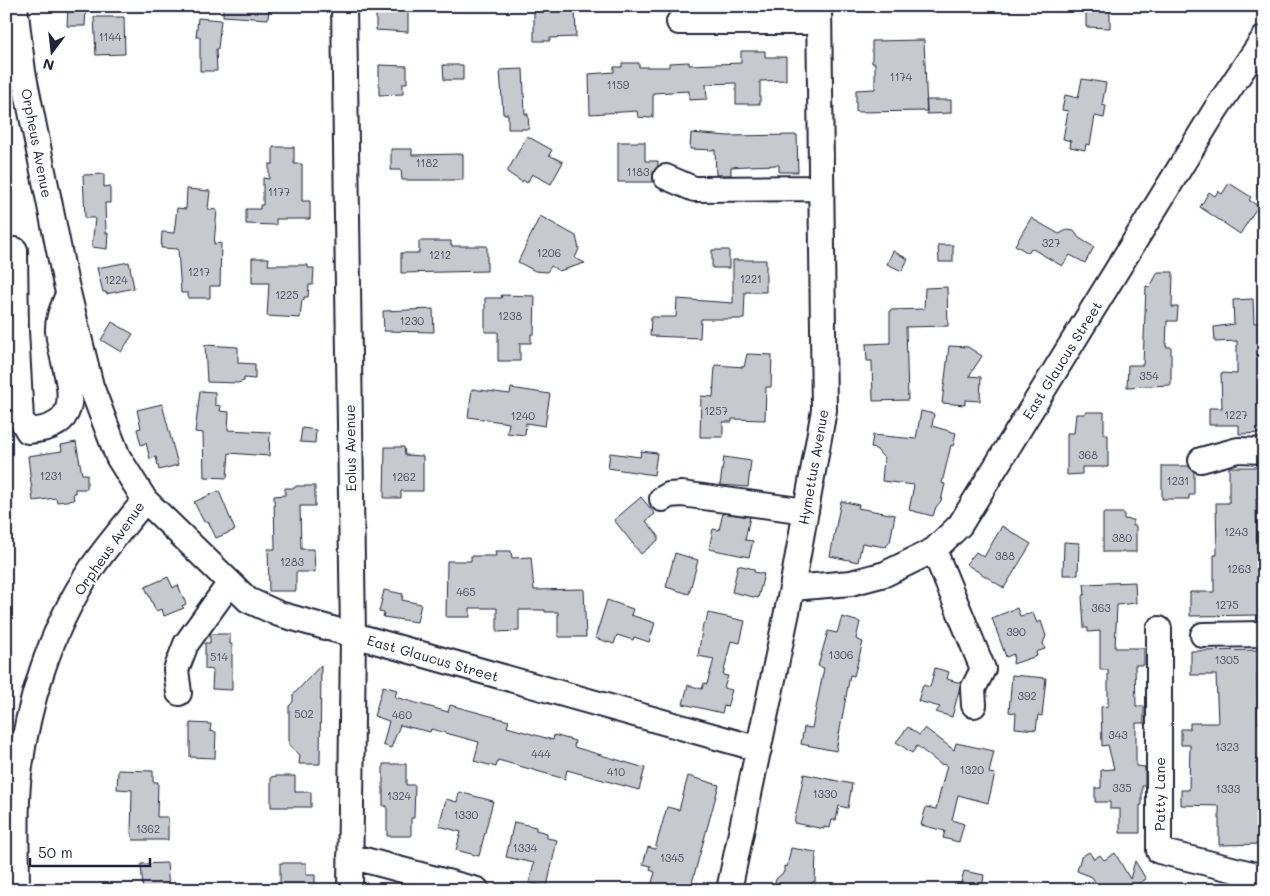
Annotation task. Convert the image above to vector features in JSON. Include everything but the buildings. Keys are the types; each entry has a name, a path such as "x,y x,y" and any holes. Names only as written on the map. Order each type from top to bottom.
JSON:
{"street":[{"name":"Orpheus Avenue","path":"15,6 23,72 68,294 91,386 118,457 145,500 92,568 72,600 42,670 30,704 18,784 17,890"},
{"name":"Eolus Avenue","path":"344,6 353,635 350,890"},
{"path":"679,22 819,14"},
{"name":"Hymettus Avenue","path":"729,890 792,588 824,410 819,14"},
{"name":"East Glaucus Street","path":"792,588 851,583 885,574 934,550 960,525 1216,109 1264,38"},
{"path":"666,177 694,189 821,188"},
{"path":"15,250 20,419 28,431 42,430 61,420 70,407 71,392 58,329 68,294"},
{"path":"1200,460 1238,450 1264,451"},
{"path":"662,499 669,495 682,494 806,511"},
{"name":"East Glaucus Street","path":"145,500 248,600 279,614 759,749"},
{"path":"934,550 983,669 973,689 974,705"},
{"path":"179,693 176,670 186,644 230,583"},
{"name":"Patty Lane","path":"1159,629 1159,852 1264,877"},
{"path":"1203,635 1264,634"},
{"path":"350,856 477,890"}]}
